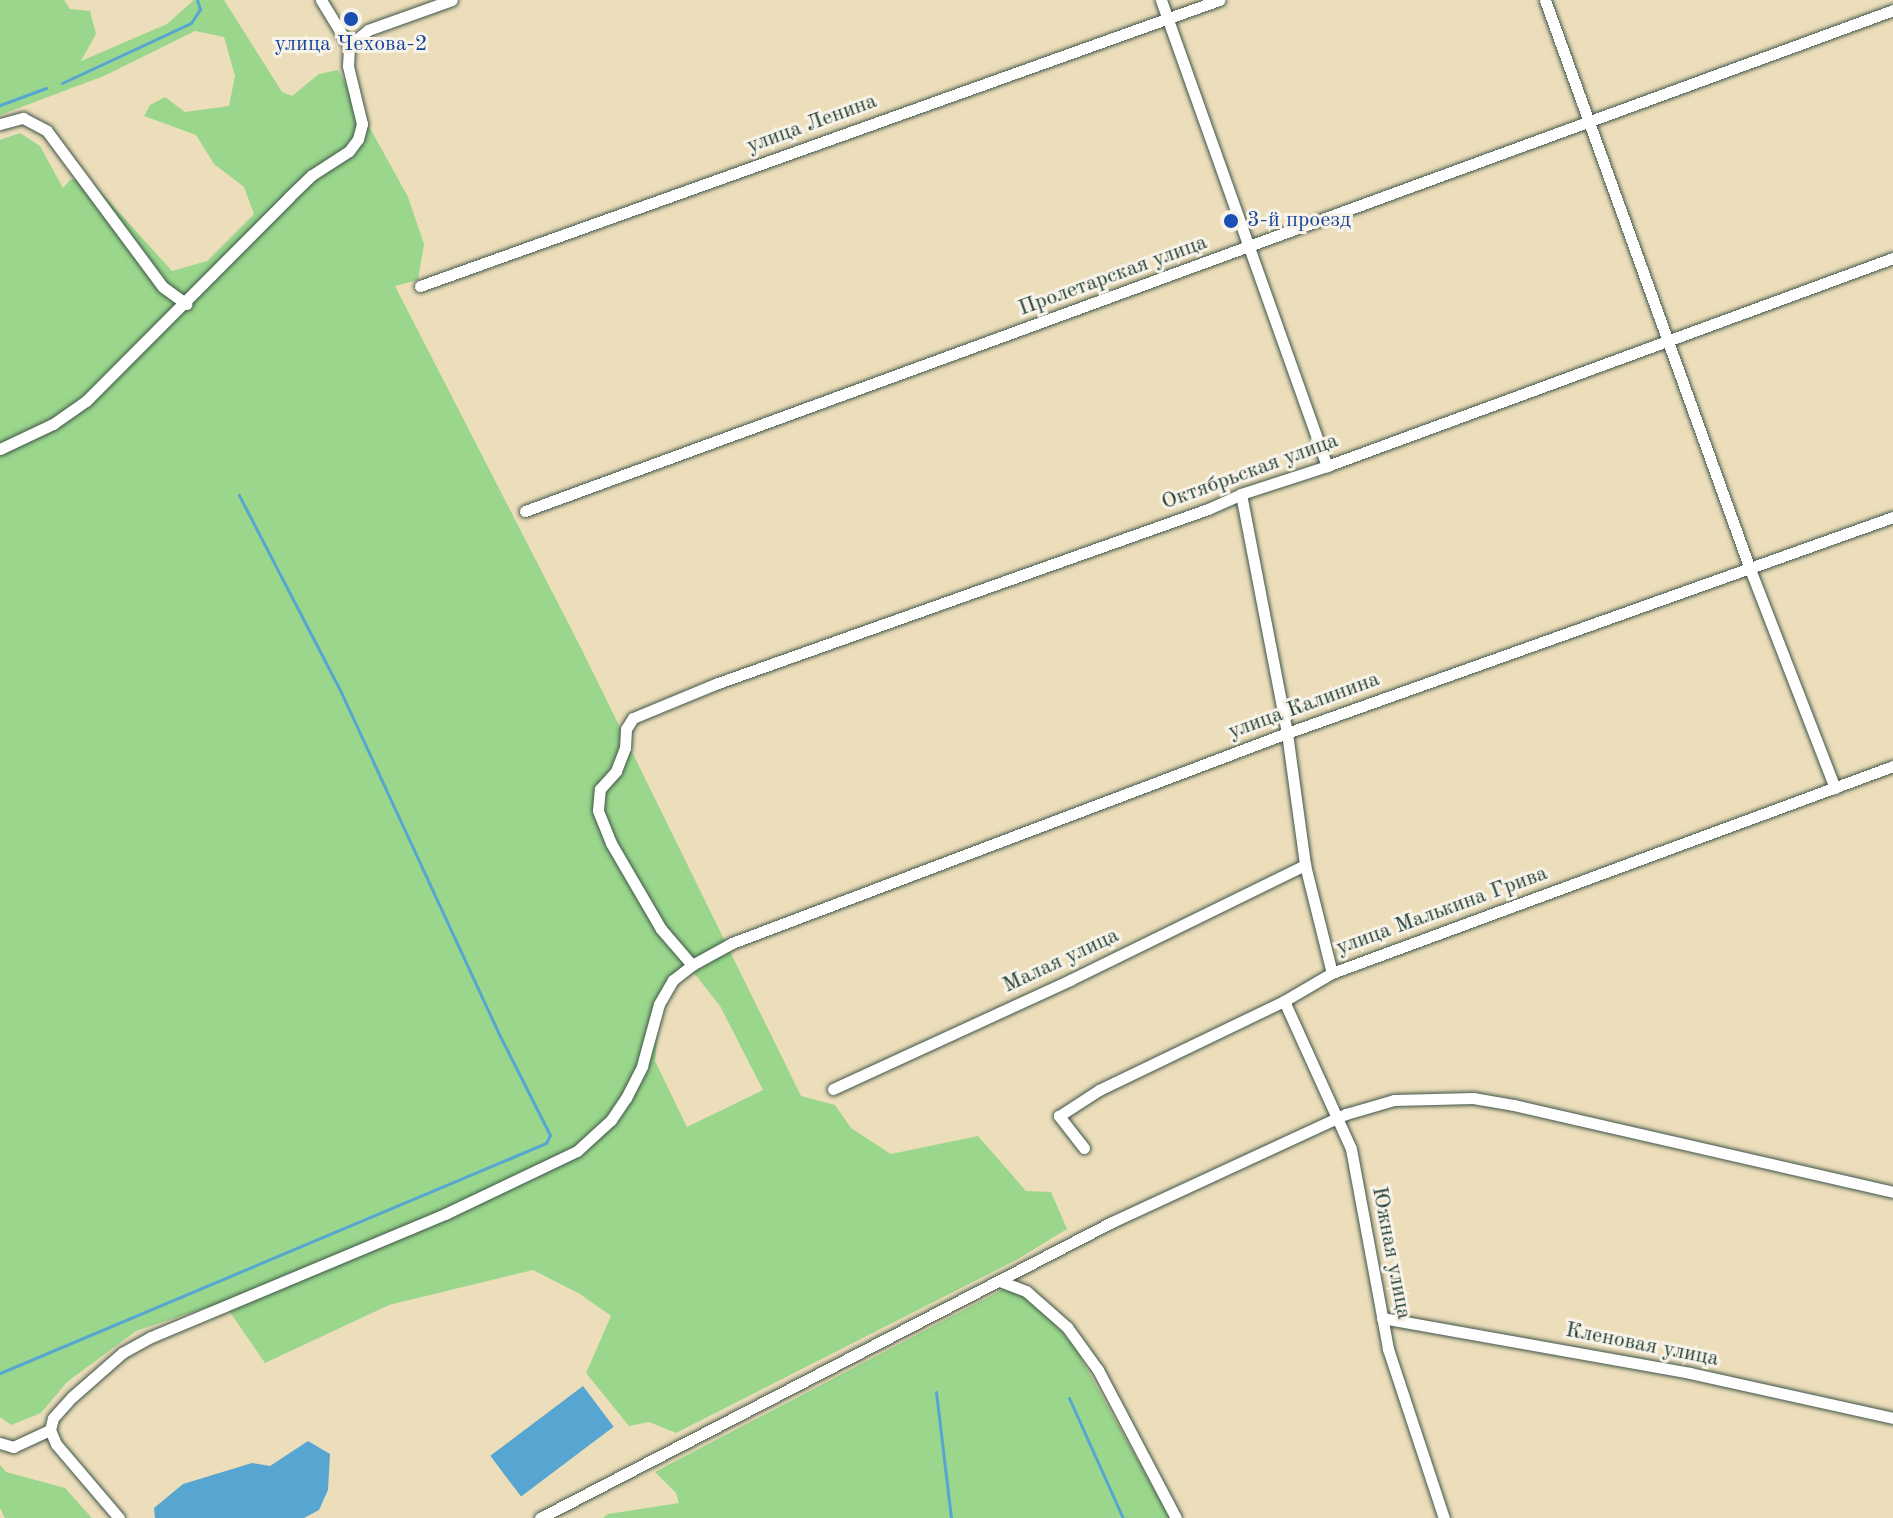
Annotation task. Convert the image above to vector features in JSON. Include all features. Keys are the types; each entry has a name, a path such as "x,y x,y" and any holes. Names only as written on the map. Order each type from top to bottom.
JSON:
{"street":[{"path":"0,449 53,424 86,401 186,304 289,197 312,175 349,151 358,139 362,124 348,66 349,46 321,0"},
{"path":"349,46 368,30 452,0"},
{"path":"1161,0 1327,466"},
{"name":"улица Ленина","path":"420,286 1219,0"},
{"path":"1545,0 1750,569 1835,788"},
{"name":"Пролетарская улица","path":"525,511 1893,10"},
{"path":"0,124 23,118 47,131 163,287 186,304"},
{"name":"Октябрьская улица","path":"692,965 661,929 611,843 598,810 600,789 616,771 625,748 626,729 633,718 693,693 1208,509 1241,494 1327,466 1893,258"},
{"path":"1241,494 1287,733 1305,865 1332,973"},
{"name":"улица Калинина","path":"50,1430 53,1418 72,1397 122,1353 445,1214 577,1151 611,1120 626,1098 642,1066 659,1004 673,980 692,965 732,943 1287,733 1893,517"},
{"name":"улица Малькина Грива","path":"1084,1148 1059,1116 1099,1090 1284,1001 1332,973 1893,766"},
{"name":"Малая улица","path":"833,1089 1070,980 1305,865"},
{"name":"Южная улица","path":"1284,1001 1351,1149 1388,1349 1444,1518"},
{"path":"540,1518 1112,1222 1338,1117 1394,1100 1473,1098 1893,1192"},
{"path":"1000,1281 1026,1291 1067,1327 1098,1370 1176,1518"},
{"name":"Кленовая улица","path":"1382,1318 1690,1373 1893,1418"},
{"path":"0,1452 50,1430 63,1453 119,1518"},
{"path":"0,1443 13,1447"}],"green space":[{"path":"0,0 64,0 70,9 90,11 96,34 81,61 167,24 194,0 224,0 282,92 292,96 319,74 338,70 408,197 424,244 418,280 395,286 581,648 801,1096 835,1105 851,1128 891,1154 978,1136 1026,1191 1051,1192 1067,1229 1018,1259 676,1433 649,1422 629,1426 586,1373 611,1316 580,1294 533,1270 389,1305 265,1363 223,1302 136,1331 67,1382 41,1413 11,1425 0,1417 0,140 20,133 40,146 63,188 70,180 87,177 172,271 207,261 254,214 244,187 214,164 196,135 144,116 150,105 165,97 185,112 229,106 235,76 224,37 195,31 104,76 0,115","holes":["694,973 720,1006 763,1090 687,1127 655,1061 660,1009 676,985"]},
{"path":"1006,1288 1036,1303 1074,1346 1170,1518 603,1518 608,1514 679,1503 676,1493 655,1472"},
{"path":"0,1465 6,1472 65,1488 92,1518 5,1518 0,1508"}],"water":[{"path":"583,1386 614,1427 521,1497 490,1456"},
{"path":"308,1441 330,1454 328,1490 319,1510 304,1518 155,1518 154,1508 183,1484 252,1463 270,1466"}],"waterway":[{"path":"62,83 191,23 200,9 197,0"},
{"path":"0,105 46,88"},
{"path":"0,1373 546,1143 550,1135 498,1032 341,692 239,495"},
{"path":"936,1392 951,1518"},
{"path":"1069,1398 1123,1518"}],"place":[{"name":"улица Чехова-2","path":"351,19"},
{"name":"3-й проезд","path":"1231,221"}]}
